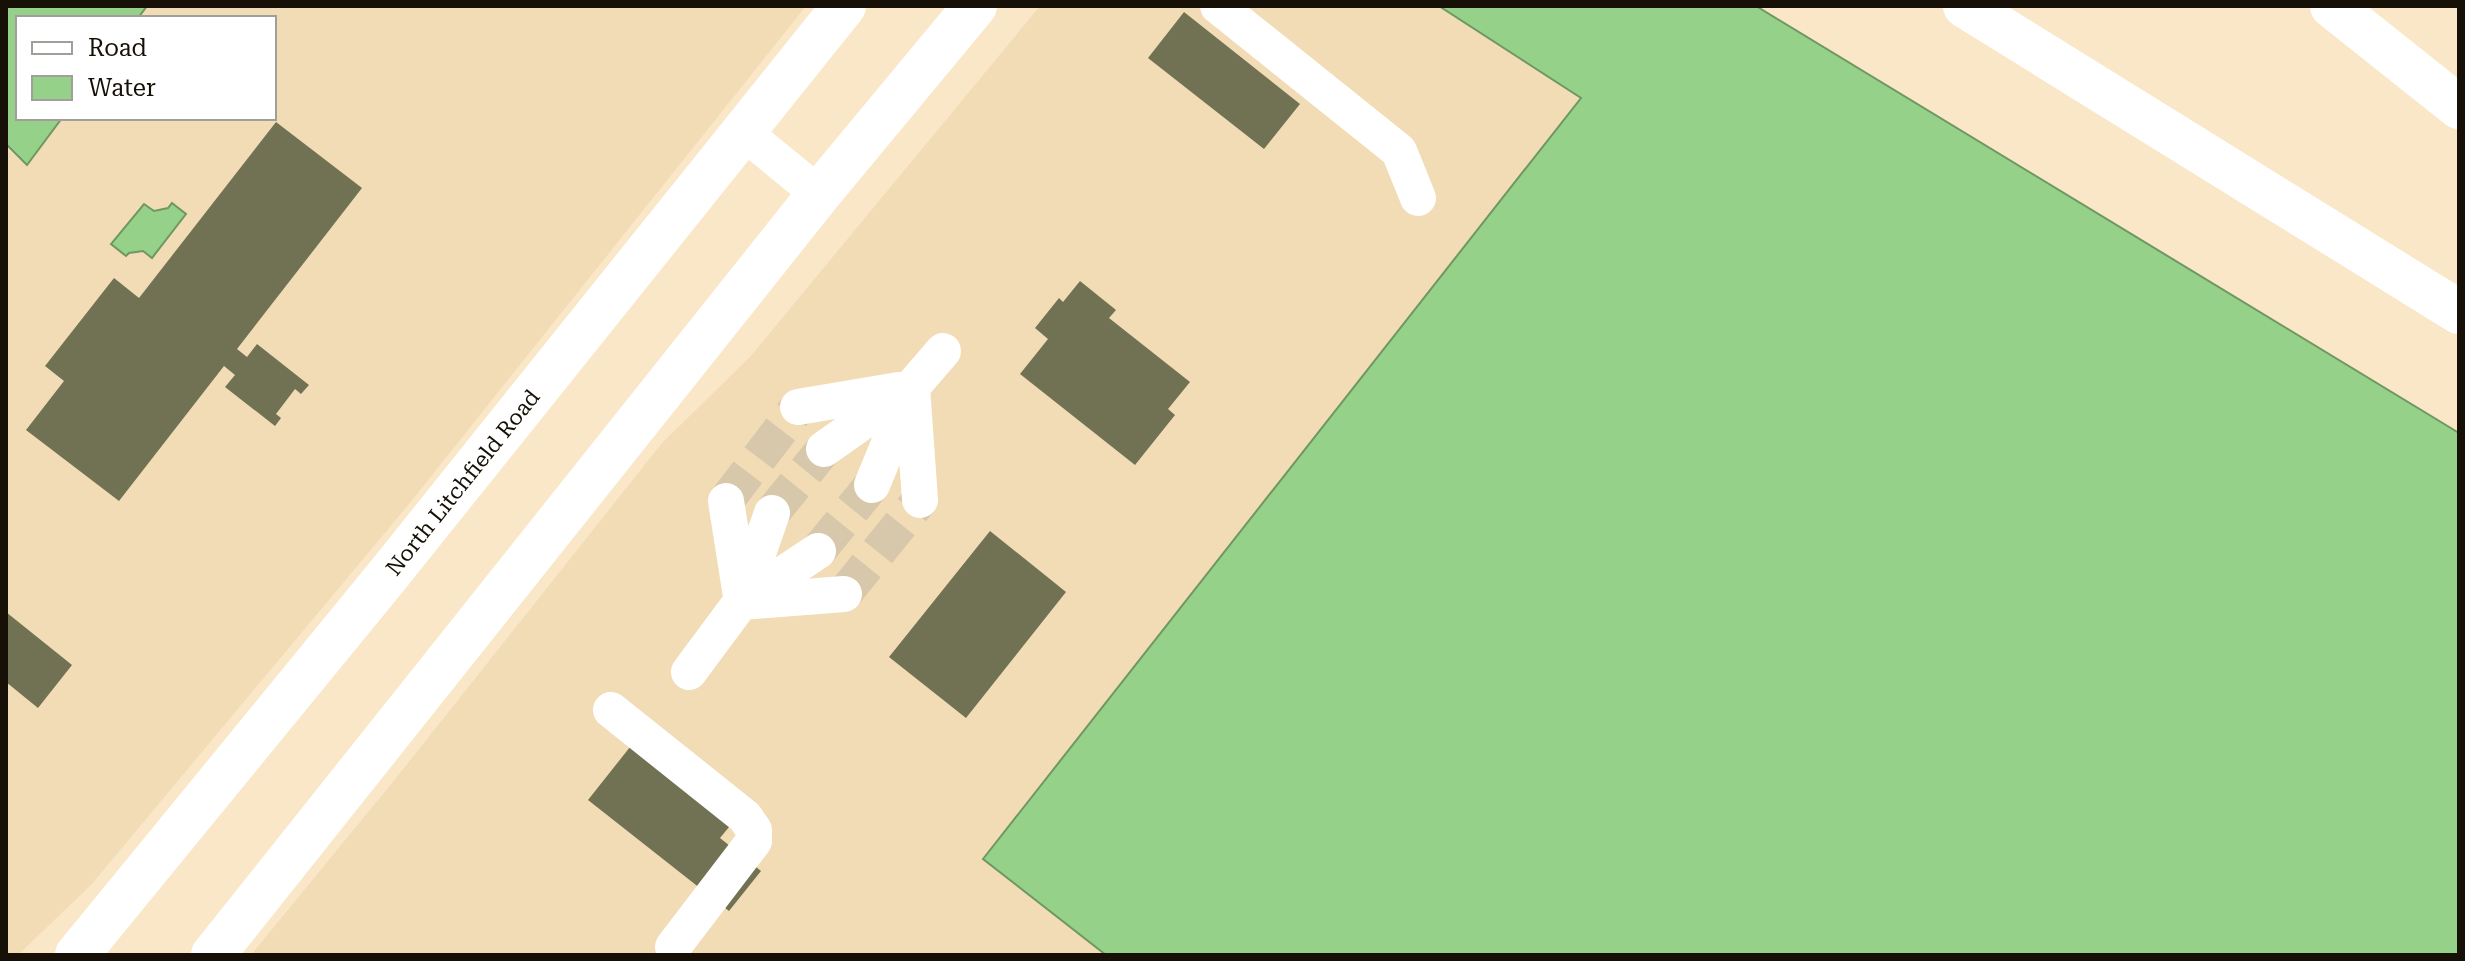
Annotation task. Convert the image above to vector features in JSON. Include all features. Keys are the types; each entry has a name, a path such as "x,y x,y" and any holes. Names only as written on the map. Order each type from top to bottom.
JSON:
{"main road":[{"name":"North Litchfield Road","path":"77,955 378,588 844,6"},
{"path":"213,955 819,194 975,6"},
{"path":"1965,6 2459,312"},
{"path":"2332,6 2459,107"}],"lane":[{"path":"1218,6 1399,151 1418,198"},
{"path":"743,132 819,194"},
{"path":"824,449 912,387 943,351"},
{"path":"798,407 912,387"},
{"path":"872,485 912,387"},
{"path":"912,387 920,500"},
{"path":"726,501 741,602"},
{"path":"689,672 741,602 772,513"},
{"path":"741,602 818,551"},
{"path":"741,602 844,594"},
{"path":"611,710 745,817 754,830 754,841 673,947"}],"shaded area":[{"path":"147,6 806,6 409,504 91,885 18,955 6,955 6,148 27,165 61,120 276,120 276,16 140,16"},
{"path":"1040,6 1439,6 1582,98 983,858 1106,955 251,955 662,443 750,357"}],"water":[{"path":"6,6 147,6 140,16 16,16 16,120 61,120 27,165 6,144"},
{"path":"1439,6 1756,6 2459,433 2459,955 1106,955 983,859 1581,98"},
{"path":"172,203 186,214 152,258 143,251 126,256 111,244 144,204 154,211 168,208"}],"building":[{"path":"1184,12 1300,104 1264,149 1148,58"},
{"path":"276,122 362,188 237,349 247,357 257,344 309,385 301,394 295,389 276,414 281,418 275,426 225,387 235,375 224,366 119,501 26,430 64,381 45,366 114,278 139,298"},
{"path":"1080,281 1116,310 1109,318 1190,382 1168,409 1175,415 1135,465 1020,374 1048,339 1035,328 1059,298 1063,302"},
{"path":"990,531 1066,592 966,718 889,657"},
{"path":"6,612 72,665 38,708 6,682"},
{"path":"634,742 734,821 720,838 761,871 729,911 588,800"}],"tunnel":[{"path":"726,501 798,407"},
{"path":"772,513 824,449"},
{"path":"818,551 872,485"},
{"path":"844,594 920,500"}]}
